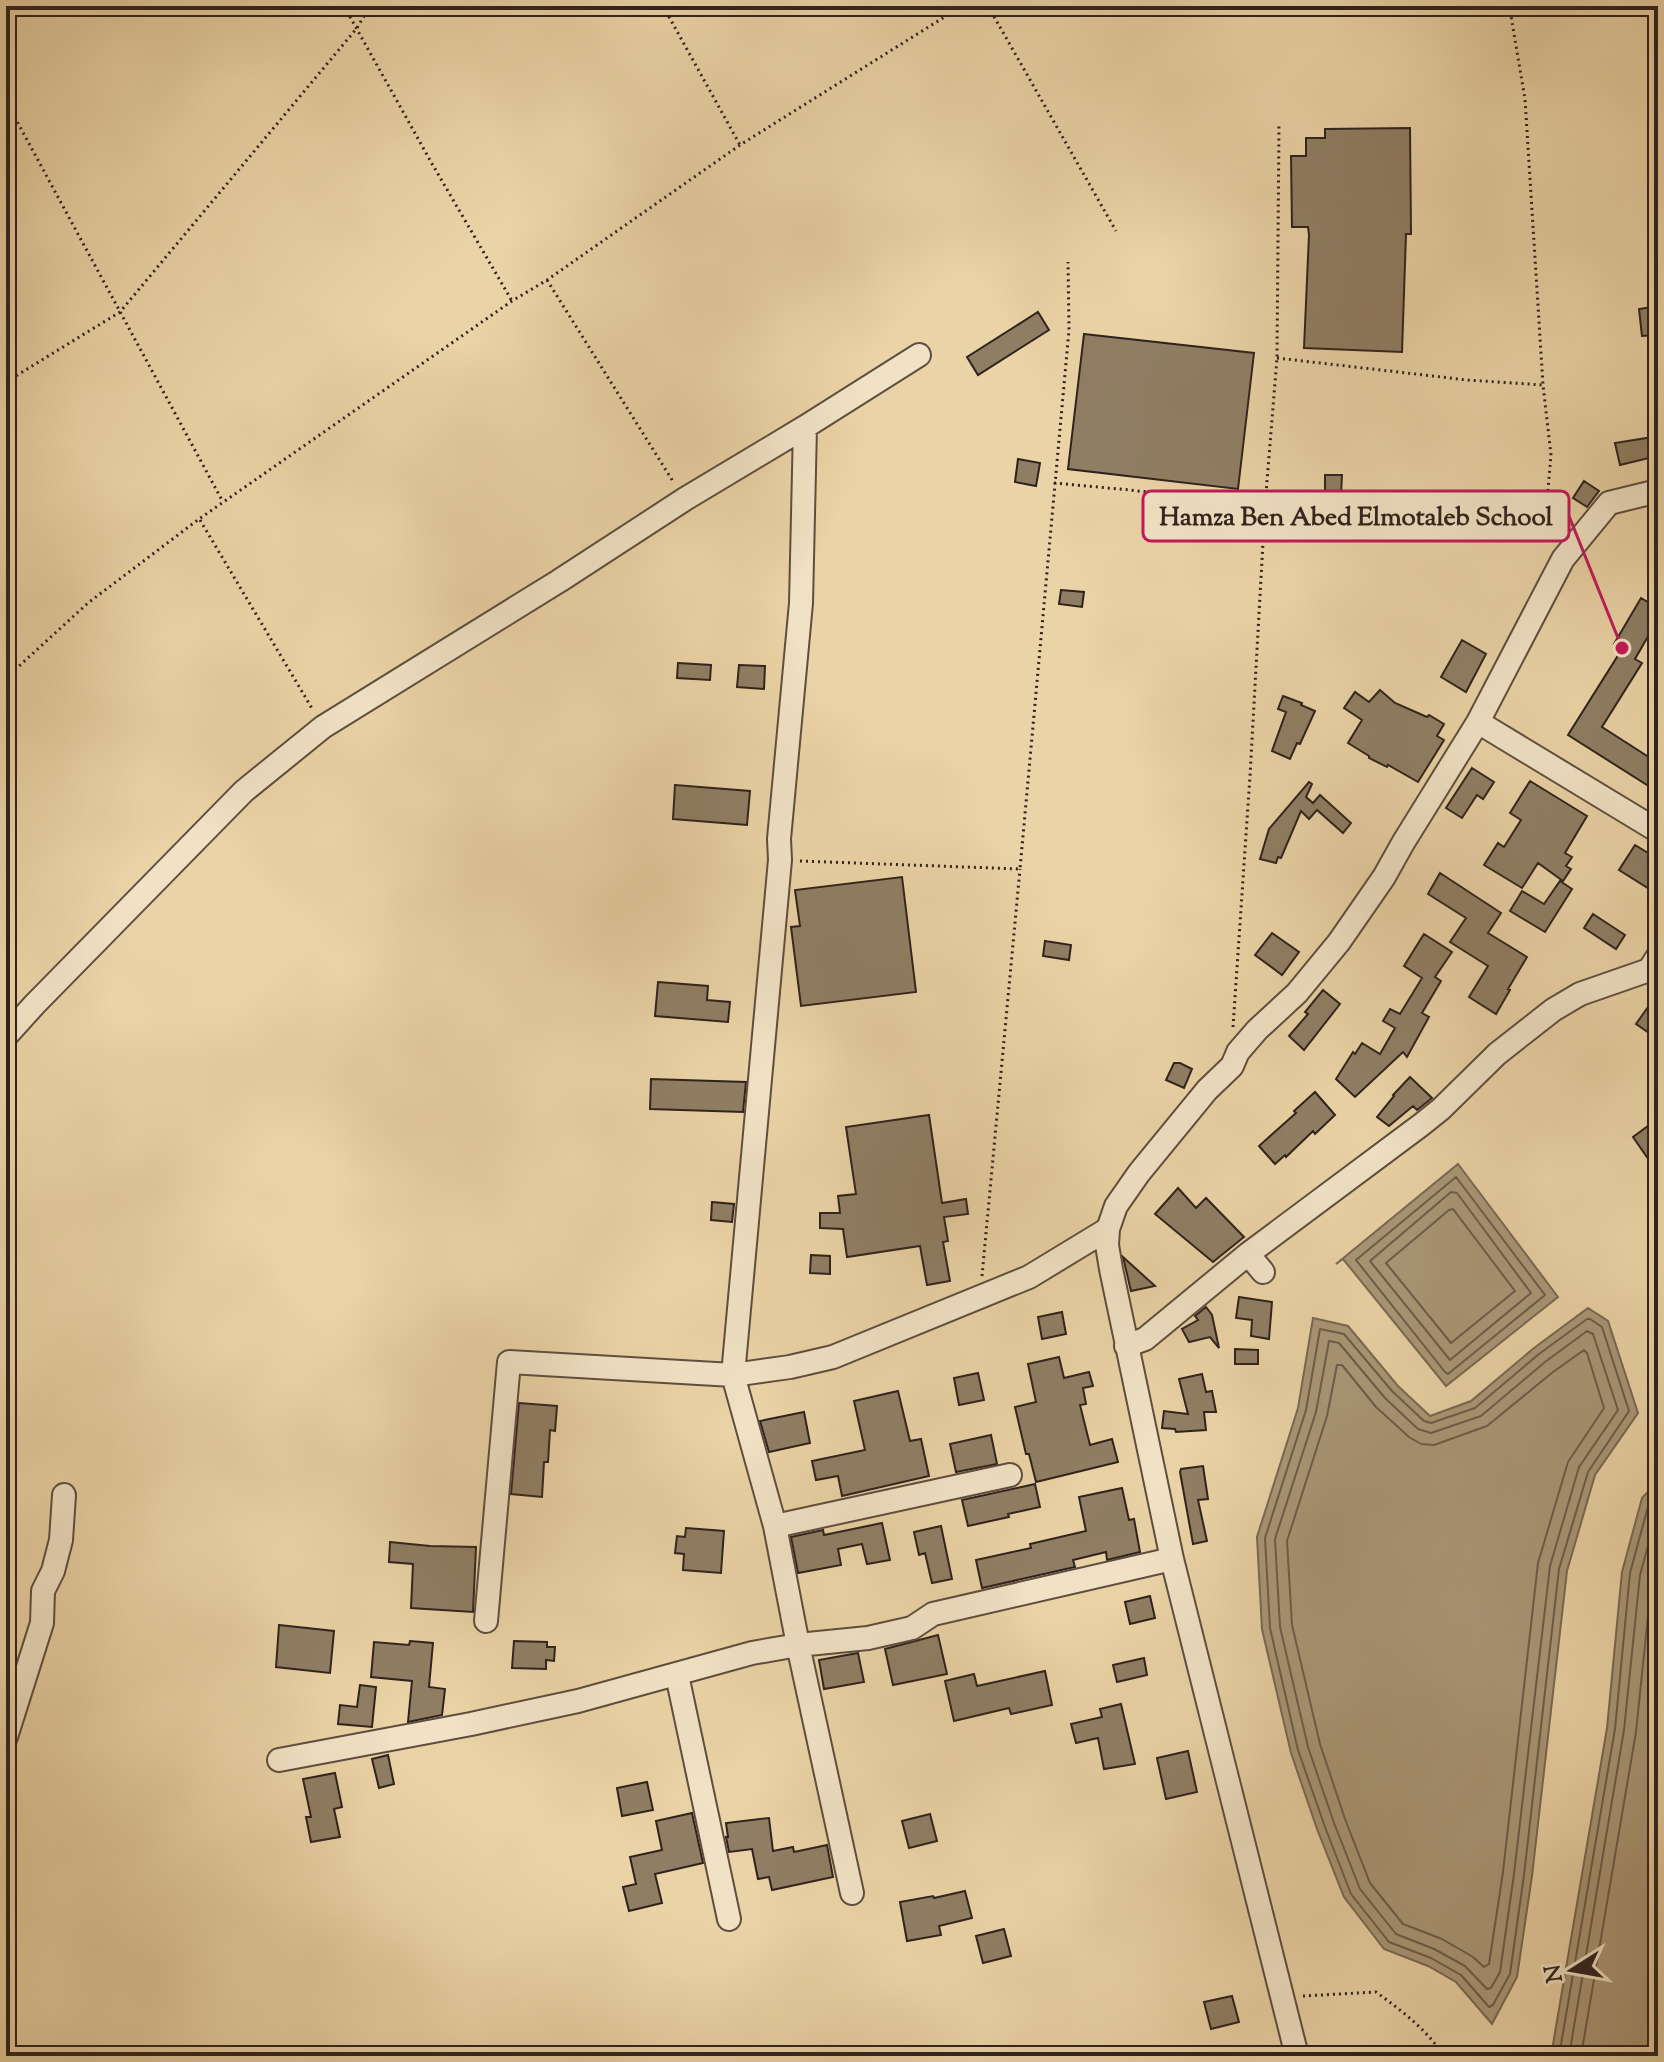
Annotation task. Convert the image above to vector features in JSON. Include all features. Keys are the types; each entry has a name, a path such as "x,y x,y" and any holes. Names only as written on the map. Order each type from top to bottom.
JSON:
{"street":[{"path":"6,1036 244,791 323,727 919,355"},
{"path":"805,427 801,603 733,1375 775,1526 852,1893"},
{"path":"1297,2056 1172,1559 1111,1269 1108,1229 1124,1193 1207,1090 1232,1066 1238,1052 1297,993 1339,942 1384,877 1478,722 1563,559 1609,503 1658,491"},
{"path":"1478,722 1658,831"},
{"path":"1126,1346 1145,1339 1248,1254 1431,1117 1497,1054 1553,1010 1580,994 1649,970 1658,956"},
{"path":"486,1621 509,1362 733,1375 790,1367 833,1357 1029,1277 1108,1229"},
{"path":"1248,1254 1263,1272"},
{"path":"775,1526 1010,1475"},
{"path":"6,1737 42,1623 43,1591 53,1571 61,1540 64,1495"},
{"path":"279,1760 578,1701 752,1653 883,1635 912,1628 933,1614 1172,1559"},
{"path":"677,1675 729,1919"}],"path":[{"path":"344,6 512,301"},
{"path":"6,382 120,312 357,28 370,6"},
{"path":"663,6 740,145"},
{"path":"6,678 88,603 223,502 740,145 962,6"},
{"path":"988,6 1116,231"},
{"path":"1507,6 1525,99 1543,385 1551,455 1545,524 1563,559"},
{"path":"6,101 223,502"},
{"path":"1238,1052 1232,1038 1277,358 1279,124"},
{"path":"980,1297 1069,330 1068,262"},
{"path":"547,280 685,499"},
{"path":"1277,358 1467,380 1543,385"},
{"path":"1054,483 1265,506"},
{"path":"199,519 323,727"},
{"path":"780,860 1020,869"},
{"path":"1283,1998 1376,1992 1421,2027 1444,2056"}],"water":[{"path":"1458,1164 1558,1297 1446,1386 1343,1259 1336,1264"},
{"path":"1588,1308 1608,1321 1638,1413 1595,1475 1567,1571 1532,1876 1517,1977 1492,2024 1456,1982 1428,1966 1384,1949 1344,1897 1291,1753 1262,1629 1257,1537 1298,1408 1313,1318 1348,1326 1398,1386 1430,1416 1471,1401"},
{"path":"1658,1481 1658,2056 1551,2056 1607,1728 1622,1572 1642,1498"}],"building":[{"path":"1410,128 1411,234 1406,234 1402,352 1304,348 1309,235 1308,227 1292,227 1291,156 1306,156 1306,138 1325,138 1325,129"},
{"path":"1652,307 1655,335 1642,336 1639,309"},
{"path":"1038,312 1049,330 978,375 967,357"},
{"path":"1084,334 1254,353 1238,489 1068,469"},
{"path":"1653,437 1657,456 1620,465 1615,443"},
{"path":"1018,459 1040,463 1036,486 1015,482"},
{"path":"1325,475 1342,475 1341,495 1325,495"},
{"path":"1584,481 1599,491 1587,507 1573,498"},
{"path":"1061,590 1084,592 1082,607 1059,604"},
{"path":"1641,598 1658,608 1658,619 1635,659 1642,663 1602,727 1658,763 1658,792 1568,735 1622,649 1614,644"},
{"path":"1462,640 1486,654 1466,692 1441,677"},
{"path":"678,663 711,665 710,680 677,678"},
{"path":"739,665 765,666 764,689 737,687"},
{"path":"1380,690 1395,703 1444,724 1437,736 1444,740 1418,782 1369,758 1348,743 1362,720 1344,708 1355,692 1369,702"},
{"path":"1283,696 1315,711 1290,759 1272,751 1286,712 1278,709"},
{"path":"1472,768 1494,782 1483,799 1477,795 1462,818 1446,808"},
{"path":"1530,781 1587,816 1565,853 1572,857 1566,866 1571,869 1563,881 1538,863 1522,888 1484,865 1498,843 1504,847 1521,820 1510,813"},
{"path":"1309,782 1312,784 1306,797 1313,803 1320,795 1351,823 1343,833 1317,810 1309,819 1301,811 1281,858 1278,857 1276,863 1260,859 1269,829"},
{"path":"675,785 750,791 747,825 673,819"},
{"path":"1635,845 1658,859 1658,878 1651,890 1619,870"},
{"path":"1440,873 1501,913 1488,933 1527,957 1496,1014 1469,997 1488,966 1450,942 1466,918 1428,894"},
{"path":"902,877 916,992 801,1006 791,927 800,926 795,890"},
{"path":"1560,881 1572,889 1545,932 1510,911 1522,891 1544,904"},
{"path":"1593,914 1625,935 1616,949 1584,928"},
{"path":"1272,933 1299,952 1282,975 1255,955"},
{"path":"1424,934 1452,952 1435,977 1441,981 1422,1013 1429,1017 1407,1057 1403,1052 1355,1097 1336,1079 1362,1043 1380,1054 1395,1028 1383,1021 1390,1009 1400,1014 1422,978 1404,966"},
{"path":"1045,941 1071,945 1069,960 1043,956"},
{"path":"658,982 708,986 707,1000 730,1002 728,1022 655,1016"},
{"path":"1323,990 1340,1004 1304,1050 1289,1036"},
{"path":"1658,993 1658,1039 1636,1024"},
{"path":"1174,1063 1192,1069 1184,1088 1166,1080"},
{"path":"1410,1077 1432,1098 1417,1110 1413,1106 1389,1126 1377,1117"},
{"path":"651,1079 746,1082 743,1112 650,1109"},
{"path":"1315,1092 1335,1115 1275,1164 1259,1146"},
{"path":"929,1115 942,1203 966,1199 968,1214 944,1217 948,1241 943,1242 950,1281 927,1285 920,1246 847,1257 843,1229 820,1228 820,1213 840,1213 838,1196 856,1194 846,1127"},
{"path":"1648,1126 1658,1141 1658,1173 1633,1137"},
{"path":"1178,1188 1196,1208 1206,1198 1244,1237 1213,1262 1155,1214"},
{"path":"712,1202 734,1204 732,1222 711,1220"},
{"path":"811,1255 830,1256 830,1274 810,1273"},
{"path":"1123,1257 1155,1286 1131,1291"},
{"path":"1239,1297 1272,1302 1269,1339 1251,1336 1252,1320 1236,1318"},
{"path":"1206,1307 1212,1315 1219,1348 1210,1337 1189,1342 1182,1329 1198,1320 1195,1316"},
{"path":"1062,1312 1066,1334 1042,1339 1038,1317"},
{"path":"1235,1349 1258,1350 1258,1364 1235,1364"},
{"path":"1059,1357 1064,1378 1089,1372 1093,1386 1083,1388 1086,1404 1080,1405 1090,1445 1112,1439 1118,1462 1036,1482 1015,1407 1036,1402 1028,1364"},
{"path":"978,1373 984,1400 959,1405 954,1378"},
{"path":"1202,1374 1206,1392 1212,1391 1216,1412 1204,1412 1206,1430 1176,1432 1175,1429 1162,1428 1164,1411 1188,1414 1179,1379"},
{"path":"898,1391 910,1441 921,1439 929,1476 842,1496 838,1476 816,1480 812,1461 865,1450 854,1401"},
{"path":"519,1403 557,1406 555,1431 550,1430 548,1462 544,1462 542,1497 511,1494"},
{"path":"804,1412 810,1443 769,1452 760,1421"},
{"path":"991,1435 997,1464 956,1472 950,1444"},
{"path":"1203,1466 1208,1499 1198,1500 1207,1541 1193,1544 1180,1472 1181,1469"},
{"path":"1035,1484 1040,1507 968,1526 962,1500"},
{"path":"1122,1488 1129,1520 1134,1519 1140,1552 1107,1560 1106,1552 1073,1560 1075,1567 982,1588 976,1560 1031,1548 1030,1544 1086,1531 1079,1497"},
{"path":"882,1523 890,1560 867,1564 862,1544 838,1549 841,1565 798,1573 791,1537 823,1530 824,1535"},
{"path":"941,1526 952,1579 932,1583 925,1553 919,1555 914,1532"},
{"path":"686,1528 724,1531 721,1573 683,1570 684,1554 675,1553 677,1536 685,1537"},
{"path":"390,1542 476,1547 473,1612 411,1608 413,1564 389,1562"},
{"path":"1150,1596 1155,1618 1130,1624 1125,1602"},
{"path":"279,1625 334,1631 330,1673 276,1667"},
{"path":"938,1635 947,1674 893,1685 885,1649"},
{"path":"410,1641 433,1643 429,1687 445,1689 442,1715 408,1722 412,1681 371,1677 374,1642 409,1645"},
{"path":"514,1641 547,1642 547,1647 555,1647 554,1661 546,1660 546,1669 512,1668"},
{"path":"858,1653 864,1682 824,1689 819,1660"},
{"path":"1144,1658 1147,1675 1117,1682 1113,1665"},
{"path":"1045,1671 1052,1705 1011,1714 1009,1708 954,1721 945,1681 974,1674 977,1686"},
{"path":"360,1685 376,1687 372,1727 338,1724 340,1705 357,1707"},
{"path":"1121,1704 1135,1764 1104,1769 1098,1738 1076,1743 1071,1724 1102,1717 1100,1709"},
{"path":"1188,1751 1197,1792 1166,1799 1157,1758"},
{"path":"388,1755 394,1784 379,1788 372,1759"},
{"path":"335,1773 342,1807 334,1809 340,1837 311,1842 306,1817 311,1817 303,1779"},
{"path":"647,1782 653,1810 622,1816 617,1788"},
{"path":"692,1813 703,1863 655,1874 662,1903 629,1911 623,1887 636,1884 630,1857 662,1850 656,1821"},
{"path":"930,1814 937,1841 909,1848 902,1821"},
{"path":"769,1818 773,1851 793,1847 794,1852 827,1845 833,1877 772,1890 769,1877 758,1879 752,1849 729,1852 726,1823"},
{"path":"965,1891 972,1918 939,1926 941,1935 907,1941 900,1902"},
{"path":"1004,1929 1011,1956 983,1963 976,1936"},
{"path":"1232,1996 1239,2022 1211,2029 1204,2002"}],"place":[{"name":"Hamza Ben Abed Elmotaleb School","path":"1622,648"}]}
